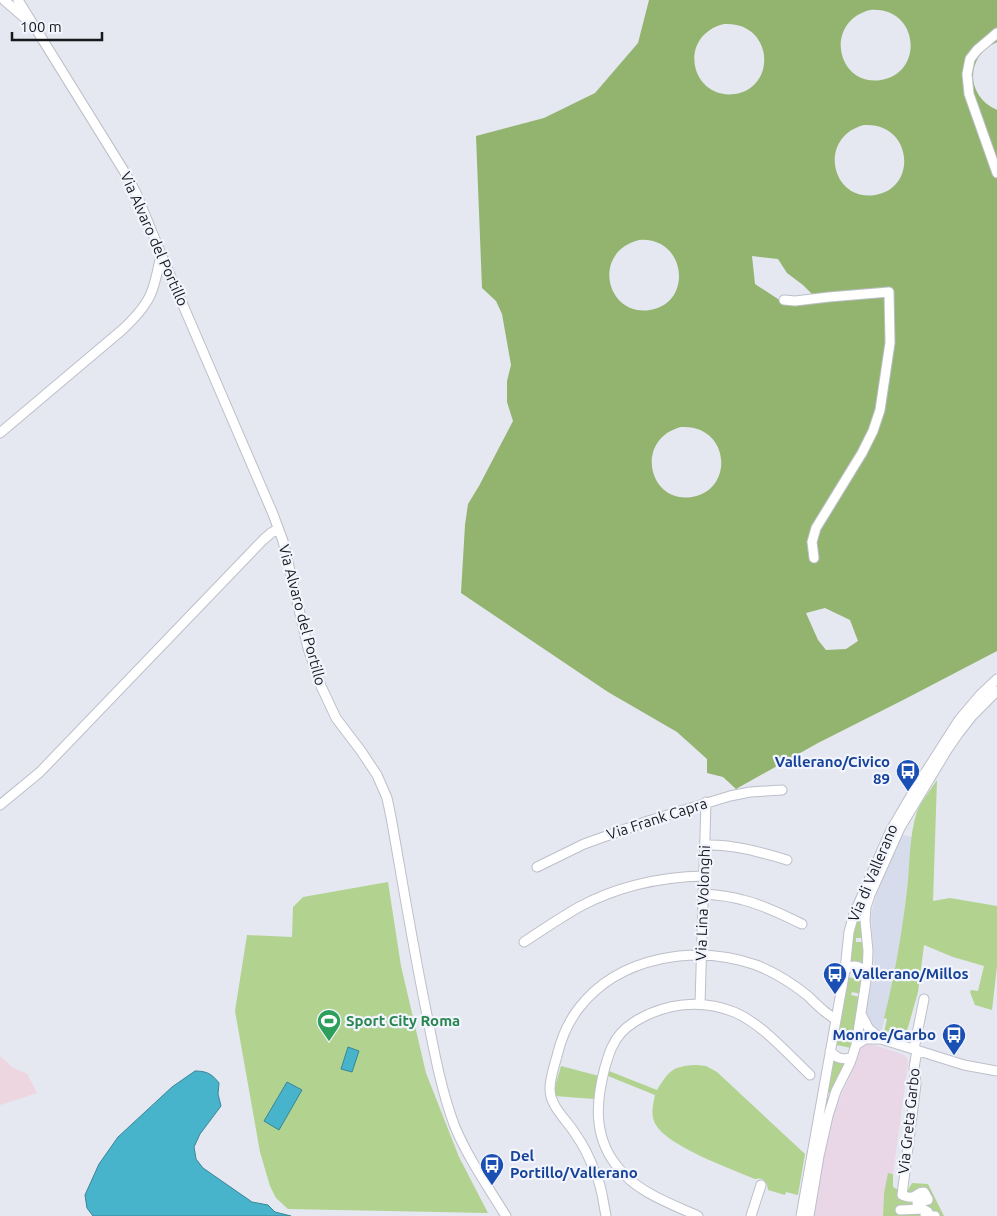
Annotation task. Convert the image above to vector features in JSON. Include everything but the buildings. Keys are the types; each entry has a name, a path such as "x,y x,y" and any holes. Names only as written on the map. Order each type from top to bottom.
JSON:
{"street":[{"name":"Via Alvaro del Portillo","path":"4,0 23,16 37,32"},
{"name":"Via Alvaro del Portillo","path":"18,0 136,193 278,529 287,557 310,656 320,686 336,718 373,767 384,790 389,808 423,999 449,1110 459,1135 478,1171 506,1216"},
{"path":"997,33 977,50 970,59 967,74 969,94 997,172"},
{"path":"0,433 122,330 139,313 149,300 154,289 161,254"},
{"path":"784,300 795,301 889,292 890,343 880,410 873,431 862,453 816,528 812,542 814,558"},
{"path":"0,805 40,772 263,540 278,529"},
{"name":"Via di Vallerano","path":"801,1216 853,918 891,830 903,808 955,724 973,702 997,680"},
{"name":"Via di Vallerano","path":"809,1216 826,1123 836,1091 852,1058 856,1045 867,974 868,953 865,924 866,907 871,892 891,846 907,816 958,734 978,708 997,691"},
{"name":"Via Frank Capra","path":"537,867 574,848 615,832 706,802 736,794 782,790"},
{"name":"Via Lina Volonghi","path":"700,1004 706,802"},
{"path":"705,845 727,845 787,860"},
{"path":"524,942 578,907 615,891 655,880 704,876"},
{"path":"704,894 752,902 802,924"},
{"path":"606,1216 599,1182 594,1169 578,1138 555,1105 551,1096 551,1079 564,1034 575,1013 599,988 637,966 660,959 701,955 727,958 745,962 771,972 800,990 836,1020"},
{"path":"844,970 852,965 863,969 867,974"},
{"name":"Via Greta Garbo","path":"901,1213 916,1084 914,1068 924,998"},
{"path":"698,1216 647,1193 617,1167 610,1156 599,1125 598,1109 602,1080 616,1038 636,1020 662,1009 678,1005 700,1004 728,1010 747,1019 760,1028 810,1075"},
{"path":"861,1014 869,1029 881,1039"},
{"path":"856,1045 865,1039 881,1039 964,1065 997,1071"},
{"path":"830,1051 839,1058 852,1058"},
{"path":"750,1216 761,1185"},
{"path":"902,1193 914,1197 919,1192 924,1192 928,1200 918,1203 924,1212"},
{"path":"901,1213 924,1212"}],"shaded area":[{"path":"903,835 912,837 907,886 893,985 881,1033 870,1022 866,1012 874,967 871,915 876,896"},
{"path":"871,1044 902,1054 907,1058 908,1063 893,1174 889,1173 884,1193 883,1216 814,1216 827,1140 833,1118 856,1063 860,1048"},
{"path":"0,1056 12,1067 27,1074 37,1093 0,1105"}],"green space":[{"path":"649,0 997,0 997,42 986,48 979,57 974,66 973,76 974,86 979,95 986,104 997,110 997,651 818,743 736,789 723,777 707,773 707,759 677,732 608,692 461,593 468,504 513,421 507,402 507,381 511,365 502,314 496,301 482,288 476,136 544,118 595,93 638,43","holes":["870,10 886,12 899,18 907,29 910,41 910,54 905,66 895,75 881,80 866,79 854,74 846,64 841,52 841,39 846,27 855,17","724,24 740,26 752,33 760,43 764,55 763,68 758,80 749,89 735,94 720,93 708,87 700,78 695,66 695,53 699,41 709,31","864,125 880,127 892,134 900,144 904,157 903,169 898,181 889,190 875,195 860,194 848,189 840,179 835,167 835,154 840,142 849,132","639,240 655,242 667,248 675,259 679,271 678,284 673,296 664,305 650,310 635,309 623,304 615,294 610,282 610,269 614,257 624,247","752,256 778,259 787,273 812,294 781,301 755,284","681,427 697,429 709,436 717,446 721,458 720,471 715,483 706,492 692,497 677,496 665,491 657,481 652,469 652,456 657,444 666,434","825,608 850,620 858,641 846,649 826,650 818,640 806,613"]},
{"path":"937,780 933,901 950,898 997,906 997,966 992,1010 975,1005 970,992 971,990 978,991 984,966 953,957 924,945 918,992 905,1038 884,1032 887,1019 884,1018 892,986 900,937 914,821 921,804"},
{"name":"Sport City Roma","path":"388,882 401,966 426,1073 459,1157 488,1213 288,1209 276,1198 270,1186 260,1152 235,1011 247,935 292,937 293,907 303,897"},
{"path":"864,898 863,938 856,938 856,942 863,942 865,965 858,962 848,963 854,927"},
{"path":"848,977 862,980 861,994 852,992 851,995 860,997 852,1048 836,1045"},
{"path":"832,1059 837,1062 846,1063 833,1091 828,1093 826,1097 829,1099 820,1134"},
{"path":"696,1065 706,1066 717,1072 805,1154 798,1195 786,1192 785,1195 768,1190 766,1182 762,1179 755,1179 716,1163 673,1141 654,1122 652,1110 655,1095 608,1076 609,1071 657,1090 668,1074 676,1068"},
{"path":"561,1066 599,1076 594,1099 555,1096 555,1087"},
{"path":"888,1173 893,1174 893,1187 902,1192 908,1190 912,1183 928,1184 944,1216 883,1216 884,1193"}],"water":[{"path":"348,1047 359,1051 352,1072 341,1069"},
{"path":"195,1071 209,1074 219,1083 218,1094 221,1106 200,1134 194,1147 196,1159 203,1168 252,1202 268,1205 275,1212 291,1216 93,1216 87,1208 85,1195 99,1164 118,1137 172,1087"},
{"path":"287,1082 302,1090 279,1130 264,1121"}],"place":[{"name":"Vallerano/Civico 89","path":"908,792"},
{"name":"Vallerano/Millos","path":"835,995"},
{"name":"Sport City Roma","path":"329,1042"},
{"name":"Monroe/Garbo","path":"954,1056"},
{"name":"Del Portillo/Vallerano","path":"492,1186"}]}
